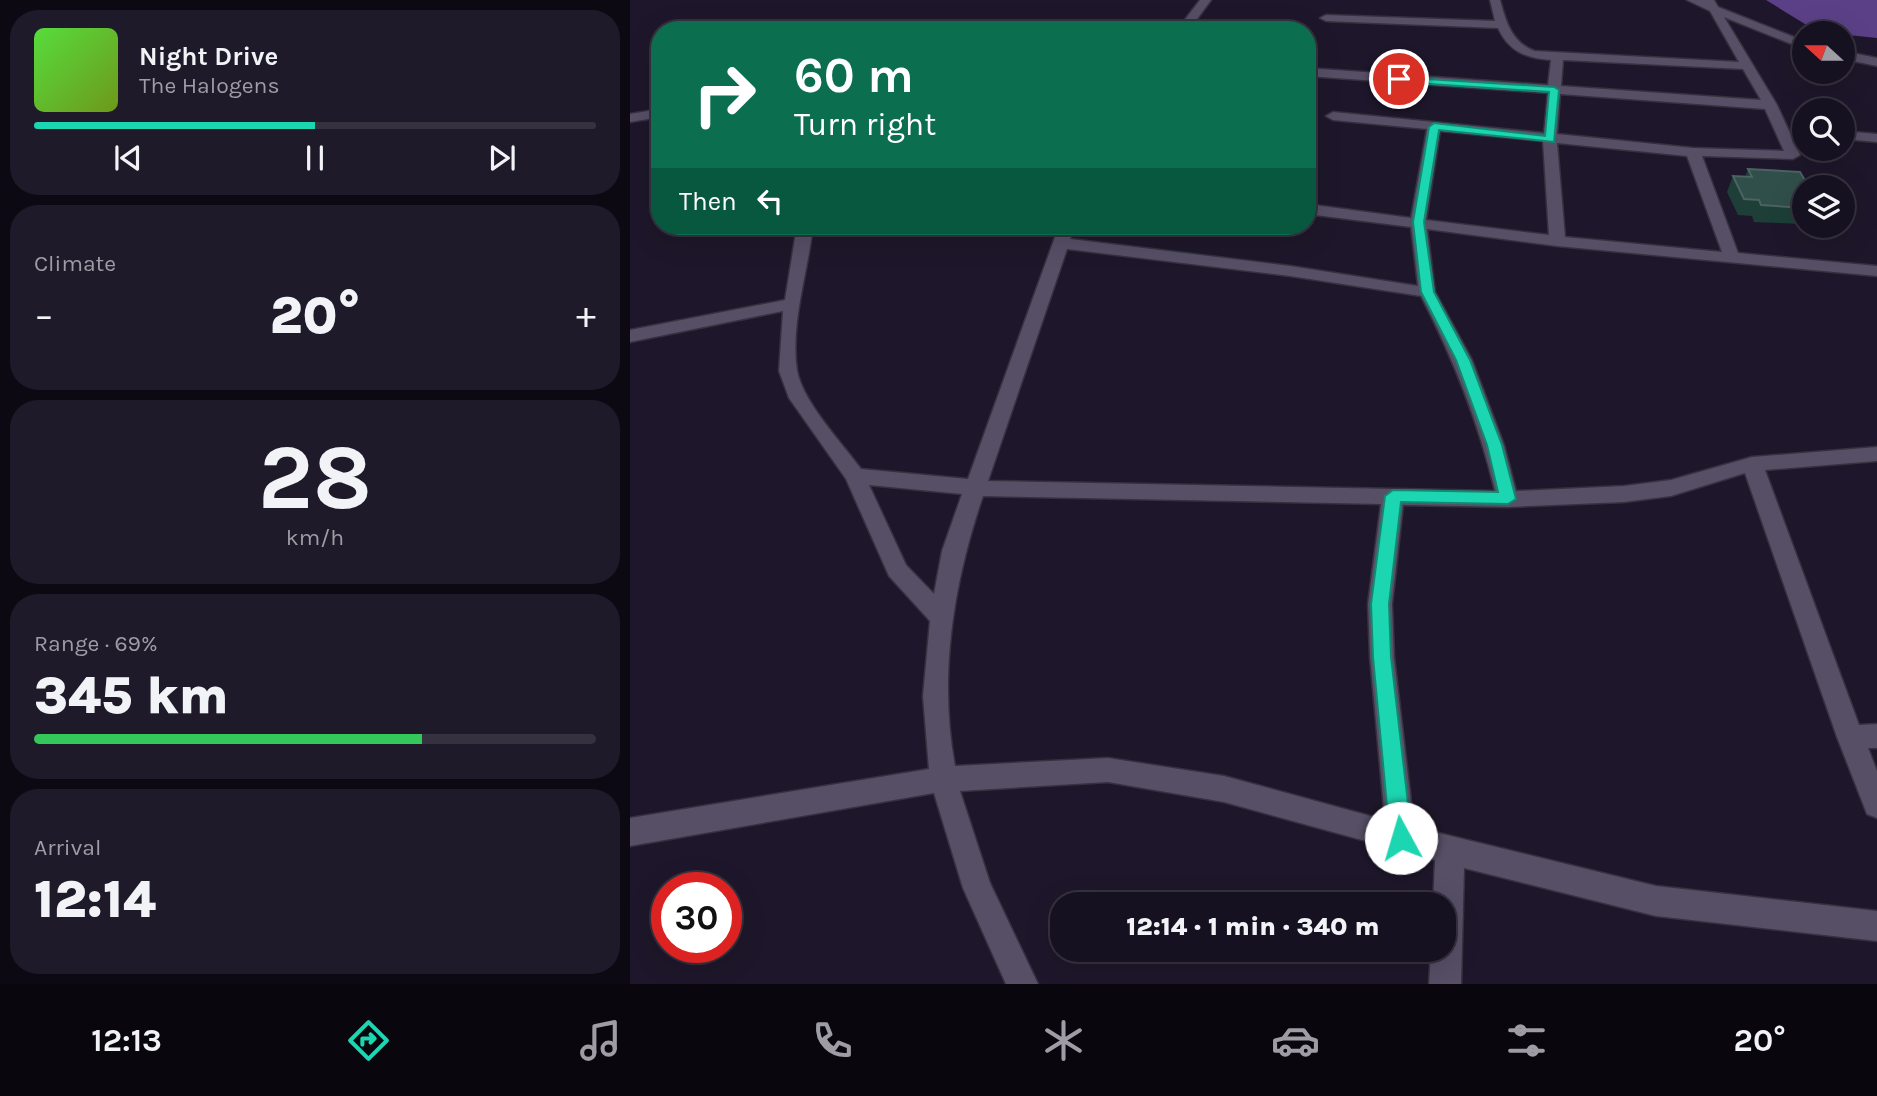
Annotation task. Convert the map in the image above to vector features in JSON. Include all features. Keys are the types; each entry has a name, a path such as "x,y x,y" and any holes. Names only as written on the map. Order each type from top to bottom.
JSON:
{"street":[{"path":"1190,21 1206,0"},
{"path":"1495,0 1500,25 1524,53 1747,66"},
{"path":"1674,0 1704,3 1792,40"},
{"path":"1333,116 1550,140 1693,152 1793,155 1789,131 1704,3"},
{"path":"1326,18 1500,25"},
{"path":"1557,57 1550,140 1557,241"},
{"path":"1855,57 1877,62"},
{"path":"1316,73 1770,104"},
{"path":"630,118 651,114"},
{"path":"1434,127 1418,222 1427,292 1463,360 1494,445 1508,499"},
{"path":"1855,136 1877,138"},
{"path":"1693,152 1732,258"},
{"path":"1316,210 1557,241 1877,271"},
{"path":"804,235 789,329 788,371 799,398 855,476 897,570 943,619"},
{"path":"1022,984 986,915 944,779 936,715 943,619 953,551 978,488 1064,235"},
{"path":"1070,235 1427,292"},
{"path":"630,336 793,303"},
{"path":"855,476 978,488 1508,499 1624,494 1671,488 1752,464 1877,454"},
{"path":"1752,464 1877,805"},
{"path":"1393,496 1380,604 1382,657 1401,838"},
{"path":"1850,737 1877,736"},
{"path":"630,832 944,779 1108,770 1153,775 1224,789 1401,838 1656,901 1877,926"},
{"path":"1445,984 1450,850"}],"shaded area":[{"path":"1766,0 1877,0 1877,38 1855,36 1855,21 1800,21"}],"building":[{"path":"1748,169 1800,172 1802,175 1792,175 1792,207 1761,205 1759,200 1744,199 1733,176 1752,177"}],"route":[{"path":"1399,79 1554,90 1550,140 1434,127 1418,222 1427,292 1463,360 1494,445 1508,499 1393,496 1380,604 1382,657 1401,838"}]}
